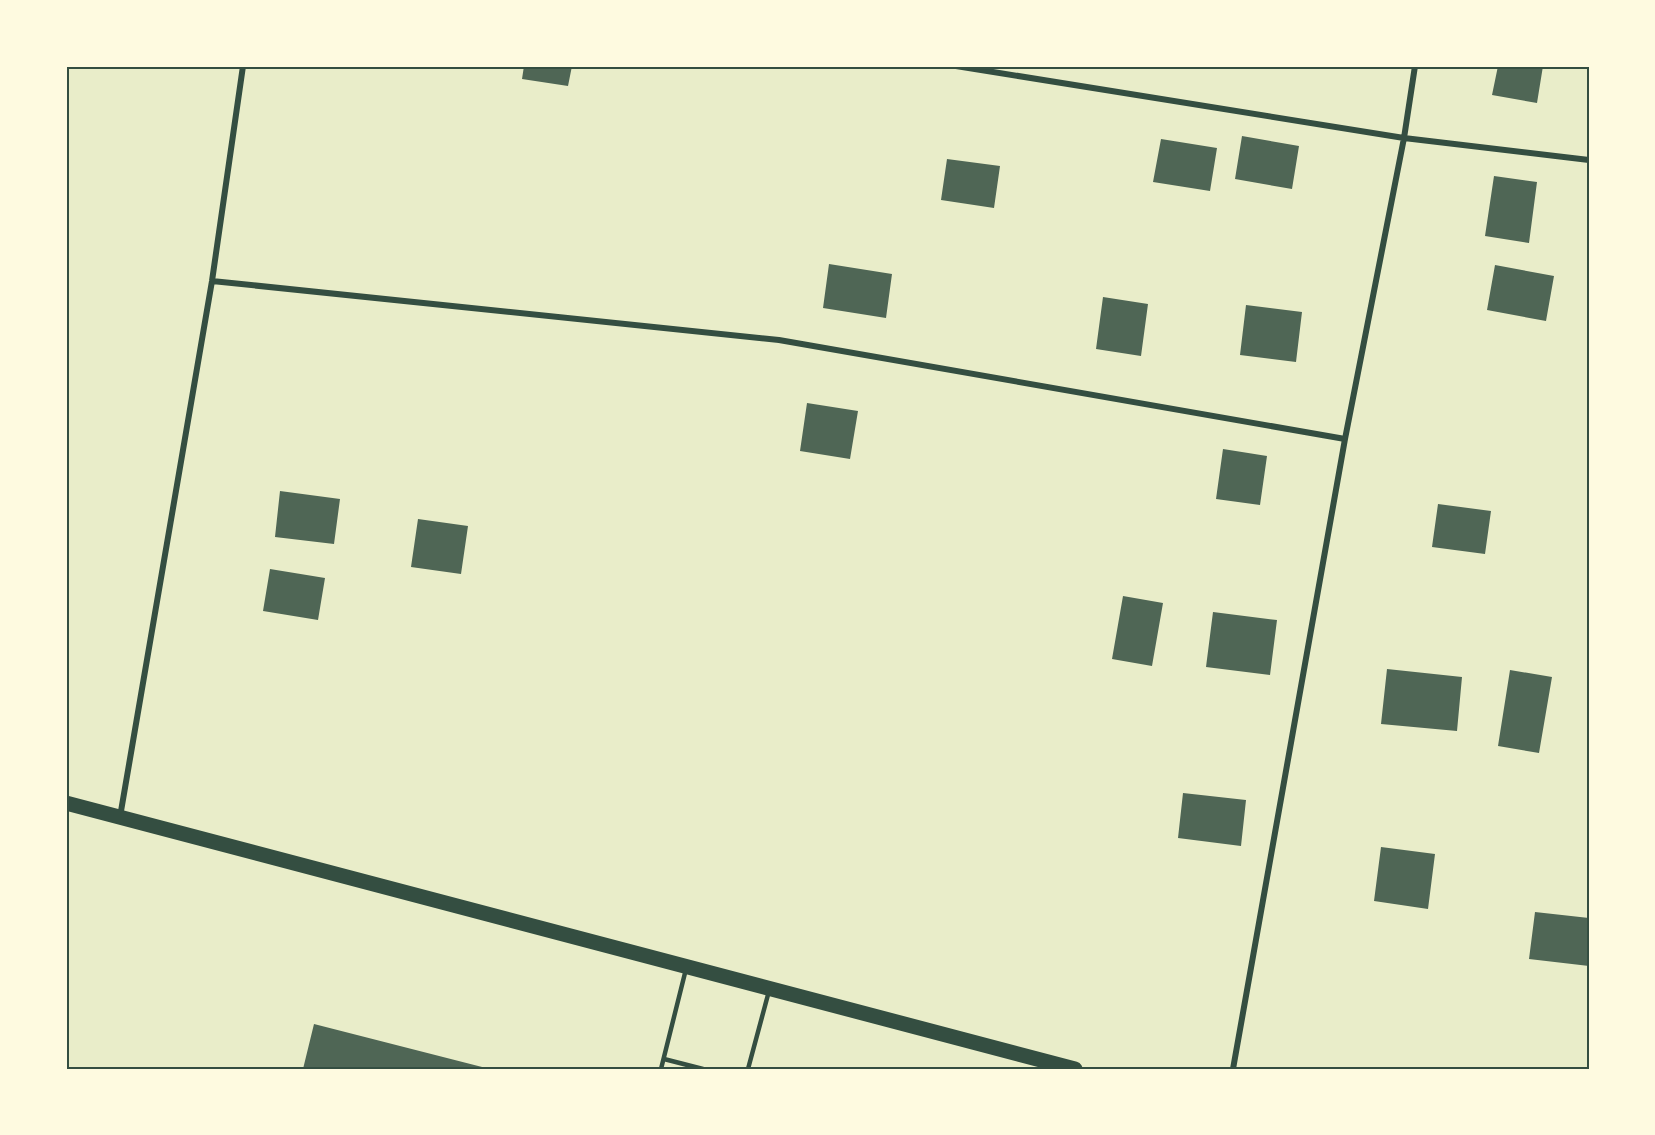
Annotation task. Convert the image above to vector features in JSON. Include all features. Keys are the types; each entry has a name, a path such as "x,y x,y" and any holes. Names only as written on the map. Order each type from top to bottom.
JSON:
{"main road":[{"path":"66,803 1075,1069"}],"street":[{"path":"120,817 212,281 243,66"},
{"path":"956,66 1404,138 1589,160"},
{"path":"1233,1069 1345,439 1404,138 1415,66"},
{"path":"212,281 779,340 1345,439"}],"lane":[{"path":"661,1069 687,966"},
{"path":"748,1069 770,988"},
{"path":"664,1059 703,1069"}],"building":[{"path":"524,66 572,66 568,86 522,79"},
{"path":"1498,66 1543,66 1537,103 1492,95"},
{"path":"1242,136 1299,146 1292,189 1235,179"},
{"path":"1161,139 1217,148 1210,191 1153,182"},
{"path":"947,159 1000,166 994,208 941,200"},
{"path":"1494,176 1537,182 1529,243 1485,236"},
{"path":"829,264 892,274 886,318 823,308"},
{"path":"1495,265 1554,276 1546,321 1487,310"},
{"path":"1103,297 1148,304 1141,356 1096,349"},
{"path":"1246,305 1302,312 1296,362 1240,355"},
{"path":"807,403 858,411 850,459 800,451"},
{"path":"1223,449 1267,456 1260,505 1216,499"},
{"path":"280,491 340,499 334,544 275,537"},
{"path":"1438,504 1491,511 1485,554 1432,547"},
{"path":"418,519 468,526 461,574 411,567"},
{"path":"270,569 325,578 318,620 263,611"},
{"path":"1123,596 1163,603 1152,666 1112,659"},
{"path":"1213,612 1277,620 1270,675 1206,667"},
{"path":"1387,669 1462,677 1457,731 1381,724"},
{"path":"1510,670 1552,677 1539,753 1498,746"},
{"path":"1183,793 1246,800 1241,846 1178,838"},
{"path":"1381,847 1435,854 1428,909 1374,901"},
{"path":"1535,912 1589,918 1589,966 1529,959"},
{"path":"314,1024 486,1068 303,1069"}]}
